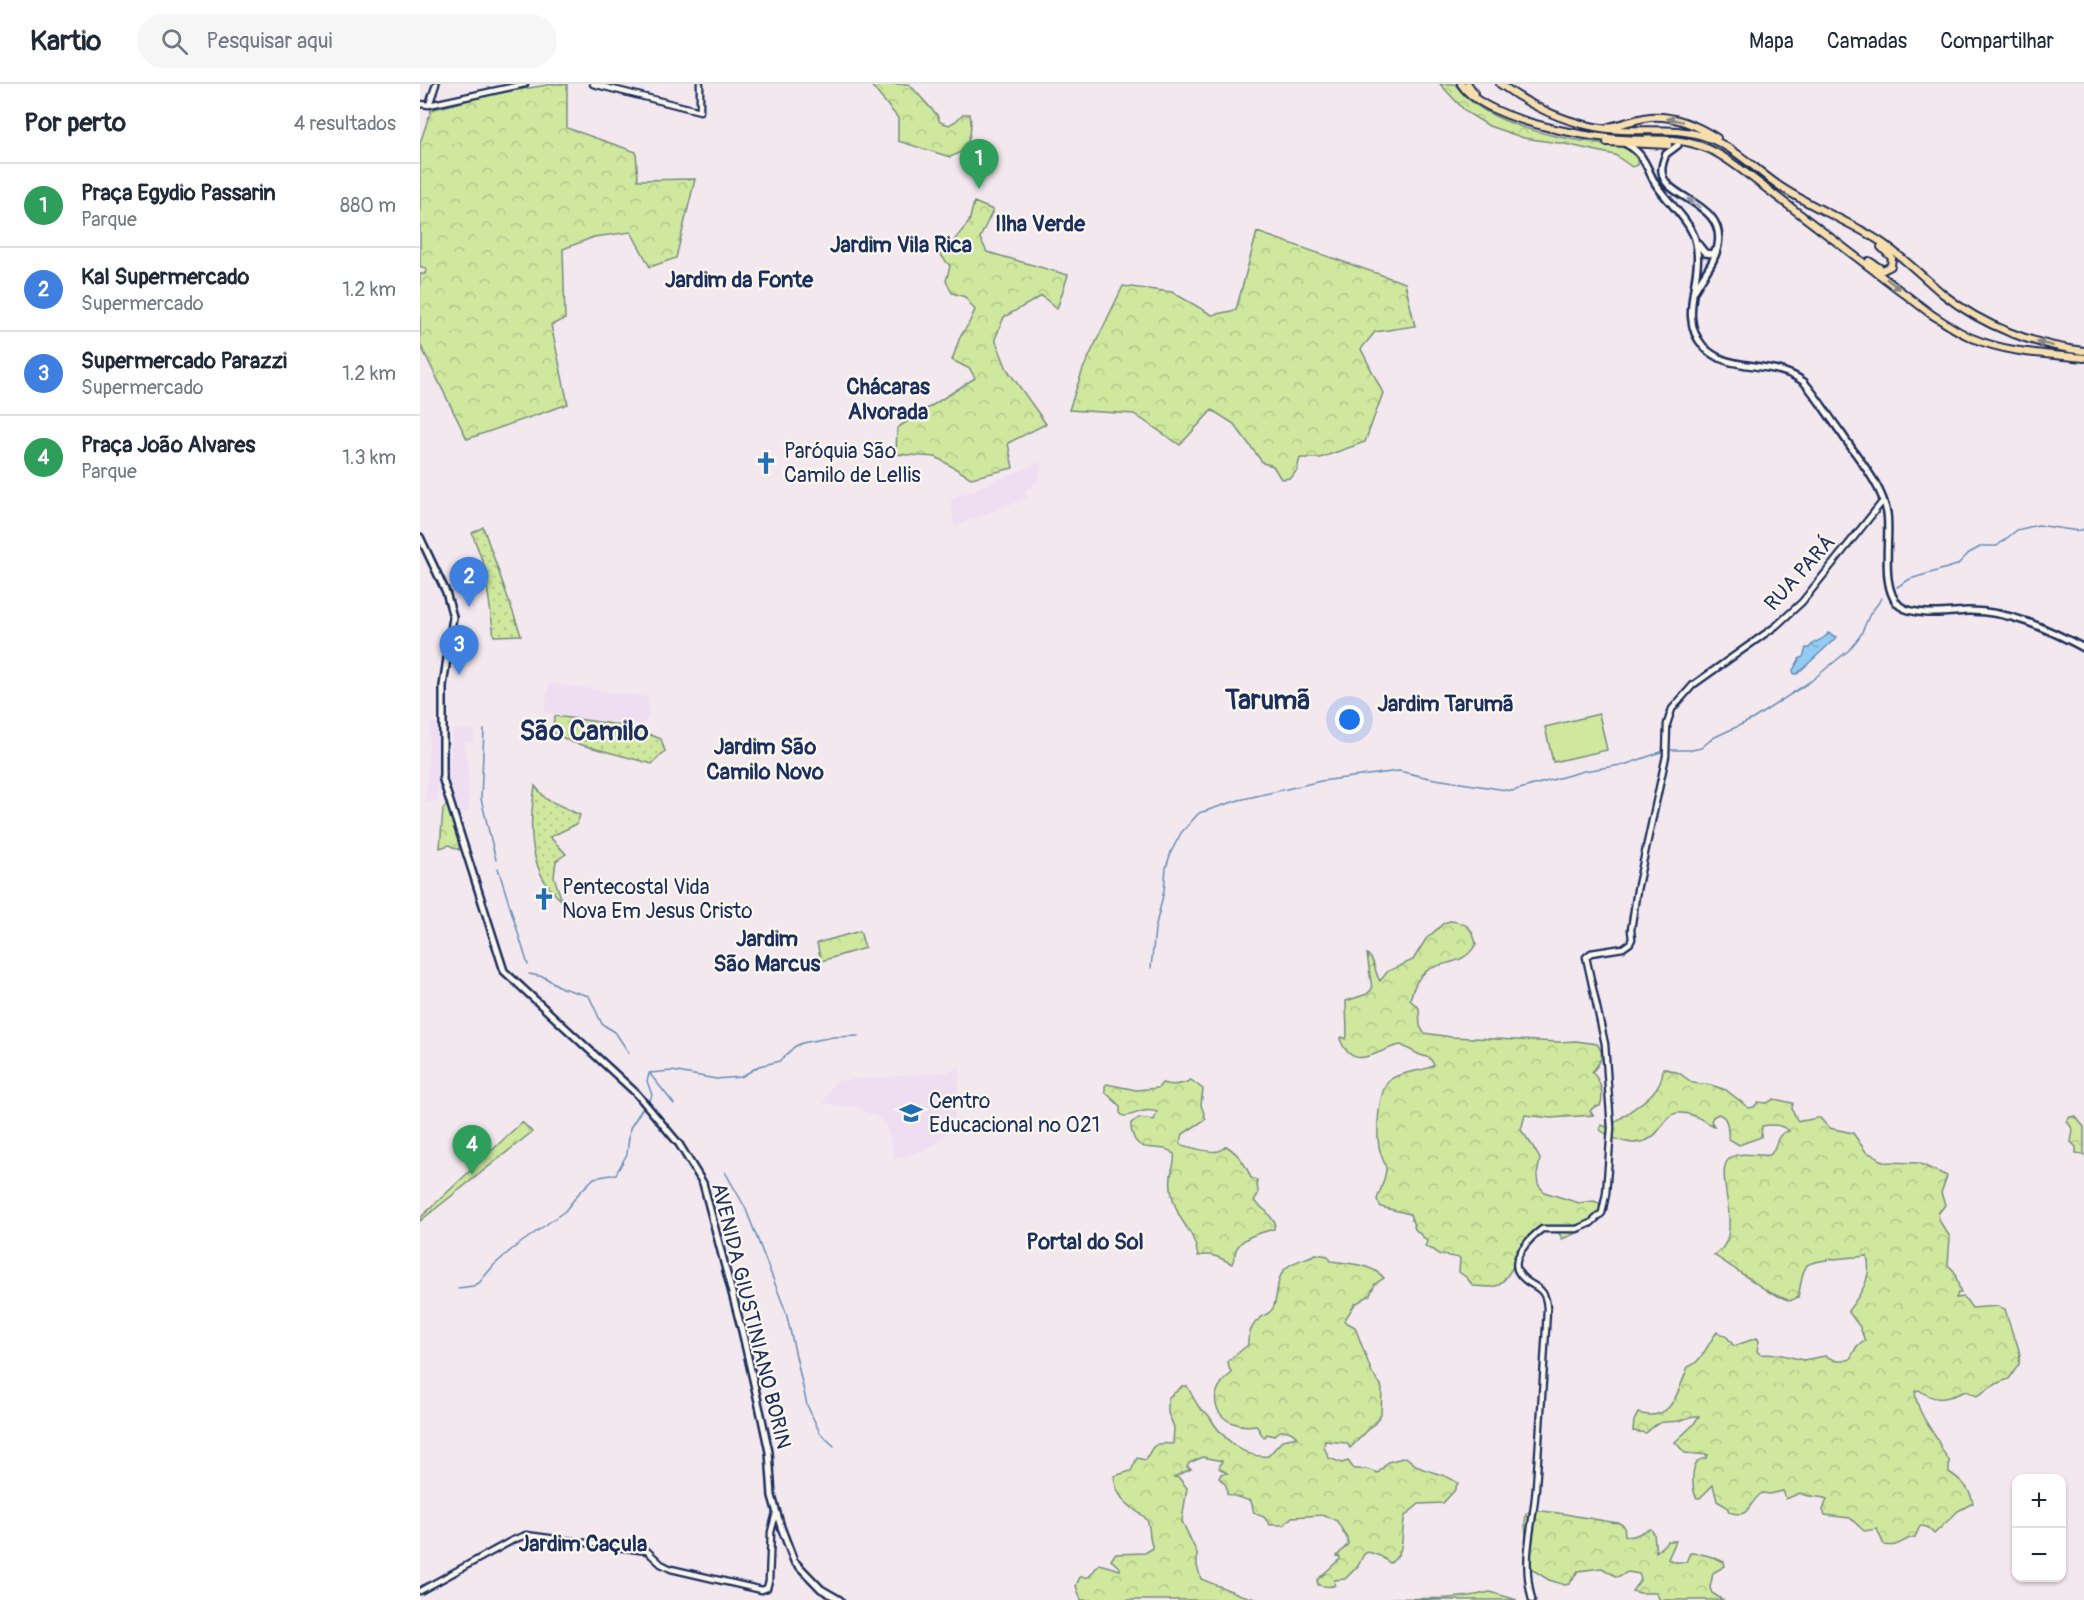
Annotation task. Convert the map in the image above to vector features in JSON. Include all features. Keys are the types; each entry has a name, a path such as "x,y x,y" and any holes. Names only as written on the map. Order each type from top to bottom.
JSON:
{"main road":[{"path":"1461,84 1471,95 1493,108 1557,130 1604,138 1694,144 1723,156 1773,194"},
{"path":"1468,84 1475,94 1497,106 1578,138 1625,144 1678,145 1717,156 1787,204 1931,314 1970,337 1999,347 2084,358"},
{"path":"1494,84 1514,99 1547,116 1586,129 1659,117 1694,126 1716,138 1791,194 1880,242 1966,310 2007,331 2036,342 2084,351"},
{"path":"1500,84 1538,108 1560,118 1600,128 1672,130 1702,136 1726,147"},
{"path":"1672,130 1706,141 1728,152 1797,202 1878,245 1890,255 1892,264 1887,269 1880,269 1801,210 1787,204"},
{"path":"1625,144 1633,147 1643,158 1655,183 1689,227 1700,249 1712,254 1717,249"},
{"path":"1678,145 1666,154 1661,172 1663,177 1674,188 1706,211 1719,234 1714,258 1694,291"},
{"path":"1695,240 1697,268 1691,307 1692,324 1702,345 1711,354 1725,360 1788,371 1804,382 1875,483 1884,501 1888,522 1889,588 1902,607 1927,613 1989,611 2036,626 2084,648"},
{"name":"AVENIDA GIUSTINIANO BORIN","path":"420,537 446,592 453,617 443,686 442,780 504,971 637,1094 679,1144 703,1183 742,1331 762,1419 769,1452 770,1482 776,1513 795,1561 821,1589 840,1600"}],"street":[{"path":"429,105 436,84"},
{"path":"420,104 429,105 525,84"},
{"path":"593,84 700,111 700,84"},
{"name":"RUA PARÁ","path":"1532,1600 1527,1579 1526,1552 1535,1498 1547,1309 1545,1294 1540,1288 1520,1276 1517,1263 1526,1245 1542,1229 1577,1229 1591,1223 1602,1213 1609,1170 1610,1116 1605,1044 1586,957 1592,953 1623,948 1630,943 1637,890 1666,756 1667,724 1672,709 1693,685 1776,626 1802,602 1884,501"},
{"path":"420,1591 526,1535 647,1551 661,1564 672,1569 762,1590 767,1588 770,1581 771,1532 776,1513"},
{"path":"771,1532 781,1527"}],"shaded area":[{"path":"1041,462 1039,482 1025,490 1027,498 954,527 951,499"},
{"path":"549,683 648,697 648,716 644,724 585,720 544,712"},
{"path":"430,723 441,724 437,801 426,803"},
{"path":"453,730 474,730 474,742 463,743 468,766 469,811 459,814 448,779"},
{"name":"Centro Educacional nº 021","path":"961,1067 954,1119 943,1139 931,1147 895,1160 889,1134 885,1125 877,1117 858,1108 823,1103 834,1081 946,1072"}],"green space":[{"path":"553,84 567,84 567,128 636,152 638,180 695,179 676,258 650,267 631,232 594,237 563,249 565,319 551,325 568,404 467,439 420,344 420,274 425,274 426,269 420,266 420,143 431,110 488,95"},
{"path":"870,84 909,84 937,115 940,122 949,125 963,114 970,114 970,135 962,151 950,157 898,141 898,118"},
{"path":"1440,84 1455,84 1477,106 1523,127 1555,136 1628,149 1636,157 1638,165 1632,167 1615,155 1524,138 1489,126 1466,112"},
{"path":"974,202 993,210 980,238 987,252 1068,275 1057,309 1042,296 1004,317 995,339 1007,369 1046,424 1008,443 1013,468 971,478 936,457 896,454 897,428 975,378 970,369 952,360 960,337 975,310 965,297 952,293 946,281 950,266 939,253 948,248 969,222"},
{"path":"1257,232 1405,283 1415,326 1375,332 1361,349 1383,393 1365,442 1320,458 1300,458 1297,470 1291,478 1281,479 1273,466 1263,463 1234,424 1212,410 1180,445 1134,414 1069,410 1083,369 1123,286 1172,292 1212,315 1236,310"},
{"path":"483,527 521,635 494,636 484,565 472,533"},
{"path":"1599,714 1607,750 1553,762 1545,727"},
{"path":"555,716 628,726 661,739 665,751 652,764 571,742 551,731"},
{"path":"535,786 546,799 580,815 577,824 550,837 566,854 556,861 554,877 562,901 548,886 540,872 533,849 532,810"},
{"path":"447,804 459,842 459,850 449,845 440,848 443,809"},
{"path":"1450,921 1468,927 1476,944 1468,954 1460,959 1431,968 1416,984 1410,1000 1419,1008 1420,1026 1424,1033 1451,1037 1576,1041 1597,1044 1601,1052 1599,1062 1592,1072 1601,1087 1602,1097 1600,1106 1590,1111 1593,1115 1551,1118 1525,1115 1521,1130 1540,1159 1538,1184 1544,1192 1579,1203 1594,1201 1605,1206 1599,1215 1581,1231 1562,1239 1559,1233 1542,1228 1531,1240 1505,1279 1499,1285 1491,1287 1473,1286 1459,1272 1460,1258 1438,1254 1425,1247 1427,1241 1415,1229 1410,1214 1381,1207 1377,1200 1386,1168 1378,1135 1380,1102 1383,1093 1386,1085 1396,1076 1434,1065 1430,1058 1401,1045 1359,1058 1352,1056 1346,1050 1340,1039 1342,1037 1346,1039 1347,1035 1346,1001 1367,994 1372,989 1367,954 1372,960 1380,981 1388,971 1413,960 1426,939 1444,923"},
{"path":"860,931 865,948 821,961 817,943"},
{"path":"1663,1068 1679,1073 1693,1083 1726,1090 1749,1108 1754,1107 1758,1102 1767,1103 1774,1099 1793,1103 1792,1109 1797,1120 1820,1118 1829,1128 1853,1133 1866,1152 1883,1162 1918,1163 1947,1176 1941,1193 1945,1205 1938,1214 1940,1222 1950,1237 1948,1265 1954,1271 1961,1293 1958,1293 1956,1298 1964,1297 1972,1308 1997,1306 2005,1309 2020,1354 2019,1364 2009,1379 1977,1396 1966,1391 1947,1398 1936,1398 1919,1390 1915,1391 1923,1416 1949,1460 1949,1472 1964,1485 1973,1503 1958,1511 1934,1534 1927,1527 1920,1526 1915,1537 1898,1544 1884,1545 1877,1529 1864,1531 1850,1518 1825,1515 1823,1510 1827,1499 1800,1493 1786,1499 1783,1491 1762,1493 1741,1514 1729,1512 1727,1507 1717,1501 1713,1485 1700,1498 1695,1495 1693,1480 1695,1465 1708,1455 1685,1453 1675,1442 1699,1416 1679,1421 1661,1422 1646,1433 1633,1431 1638,1413 1659,1414 1667,1409 1677,1395 1688,1367 1701,1357 1717,1332 1727,1337 1734,1346 1757,1338 1759,1341 1757,1351 1760,1354 1782,1355 1803,1360 1825,1356 1837,1361 1850,1359 1857,1346 1865,1341 1860,1327 1848,1311 1867,1279 1867,1256 1828,1260 1807,1265 1798,1297 1790,1301 1769,1292 1714,1255 1724,1246 1728,1234 1729,1220 1724,1177 1725,1166 1729,1159 1743,1154 1770,1155 1781,1134 1789,1131 1777,1125 1762,1126 1761,1137 1739,1145 1729,1139 1727,1124 1722,1115 1718,1114 1713,1117 1711,1121 1714,1126 1684,1113 1675,1113 1653,1137 1638,1143 1622,1141 1600,1130 1601,1125 1611,1126 1651,1095 1661,1078"},
{"path":"1191,1080 1203,1089 1201,1105 1206,1119 1183,1134 1180,1144 1215,1151 1226,1146 1234,1152 1244,1164 1251,1178 1257,1180 1258,1194 1254,1201 1267,1212 1275,1223 1274,1229 1243,1241 1236,1250 1232,1264 1215,1256 1198,1256 1194,1240 1173,1198 1171,1174 1174,1154 1164,1149 1142,1146 1134,1138 1131,1123 1139,1118 1154,1120 1157,1112 1143,1111 1123,1116 1120,1113 1120,1106 1105,1092 1107,1084 1136,1090 1158,1088 1162,1083 1177,1084"},
{"path":"2075,1116 2084,1127 2084,1155 2076,1154 2076,1147 2071,1142 2073,1130 2067,1121 2070,1117"},
{"path":"522,1122 532,1132 420,1221 420,1218"},
{"path":"1316,1254 1328,1256 1331,1261 1366,1267 1384,1278 1375,1284 1370,1295 1355,1304 1344,1321 1355,1327 1372,1373 1381,1385 1381,1414 1350,1448 1347,1443 1325,1441 1324,1447 1329,1458 1342,1463 1348,1461 1354,1469 1366,1469 1378,1473 1388,1462 1406,1457 1419,1467 1458,1483 1454,1491 1443,1503 1419,1504 1405,1516 1401,1548 1390,1563 1368,1552 1345,1579 1334,1580 1335,1585 1324,1586 1318,1585 1317,1580 1340,1559 1337,1556 1348,1544 1337,1521 1324,1515 1292,1517 1284,1525 1270,1525 1264,1517 1254,1513 1251,1501 1227,1494 1226,1485 1219,1478 1221,1474 1227,1473 1219,1468 1222,1461 1203,1457 1189,1463 1187,1467 1191,1469 1174,1477 1179,1478 1187,1488 1182,1521 1197,1553 1197,1566 1201,1579 1259,1600 1081,1600 1076,1586 1080,1577 1089,1577 1099,1564 1120,1570 1111,1560 1115,1554 1145,1553 1153,1548 1147,1520 1120,1496 1114,1476 1131,1471 1137,1458 1146,1460 1150,1451 1158,1444 1173,1444 1174,1427 1168,1413 1168,1398 1182,1386 1187,1386 1199,1407 1226,1438 1250,1454 1268,1456 1283,1440 1297,1437 1285,1430 1273,1436 1267,1434 1264,1438 1256,1425 1232,1423 1218,1410 1217,1392 1222,1382 1232,1373 1228,1361 1248,1345 1249,1335 1254,1325 1273,1308 1283,1272 1293,1263"},
{"path":"1532,1510 1619,1523 1624,1526 1625,1535 1629,1536 1635,1536 1651,1529 1654,1534 1656,1552 1668,1541 1676,1541 1668,1559 1675,1562 1686,1562 1690,1553 1720,1560 1725,1566 1713,1573 1710,1588 1712,1593 1723,1600 1660,1600 1656,1593 1632,1591 1641,1579 1639,1574 1628,1572 1617,1577 1602,1568 1578,1571 1569,1584 1565,1585 1549,1580 1528,1567 1525,1523 1526,1514"},
{"path":"1490,1592 1517,1600 1390,1600 1393,1598 1454,1598"}],"water":[{"path":"1828,633 1837,637 1797,674 1794,674 1793,670 1803,657 1806,648 1824,638"}],"waterway":[{"path":"1897,587 1910,579 1957,565 1969,553 1982,546 1997,546 2017,530 2038,525 2078,531 2084,529"},
{"path":"1671,750 1701,748 1713,738 1753,719 1811,681 1849,650 1882,598"},
{"path":"484,730 481,799 496,860"},
{"path":"1151,968 1155,929 1164,891 1166,868 1181,833 1199,813 1239,800 1321,781 1399,771 1512,791 1584,771 1627,764 1661,752"},
{"path":"498,868 528,965"},
{"path":"529,974 544,977 562,988 589,996 602,1024 615,1032 629,1053"},
{"path":"649,1073 672,1071 716,1079 741,1077 759,1066 780,1061 794,1047 802,1043 833,1037 858,1036"},
{"path":"649,1074 647,1081 652,1095 649,1102"},
{"path":"650,1074 674,1104"},
{"path":"458,1288 479,1283 511,1250 565,1211 594,1178 616,1174 627,1154 630,1128 642,1109"},
{"path":"725,1172 745,1207 786,1312 807,1405 820,1433 834,1446"}],"place":[{"name":"Praça Egydio Passarin","path":"979,189"},
{"name":"Paróquia São Camilo de Lellis","path":"766,463"},
{"name":"Kal Supermercado","path":"469,607"},
{"name":"Supermercado Parazzi","path":"459,675"},
{"name":"Pentecostal Vida Nova Em Jesus Cristo","path":"544,899"},
{"name":"Centro Educacional nº 021","path":"911,1113"},
{"name":"Praça João Alvares","path":"472,1175"}],"district":[{"name":"Ilha Verde","path":"1040,224"},
{"name":"Jardim Vila Rica","path":"901,245"},
{"name":"Jardim da Fonte","path":"739,280"},
{"name":"Chácaras Alvorada","path":"888,400"},
{"name":"Tarumã","path":"1268,700"},
{"name":"Jardim Tarumã","path":"1446,704"},
{"name":"São Camilo","path":"584,731"},
{"name":"Jardim São Camilo Novo","path":"765,760"},
{"name":"Jardim São Marcus","path":"767,952"},
{"name":"Portal do Sol","path":"1085,1242"},
{"name":"Jardim Caçula","path":"583,1544"}]}
